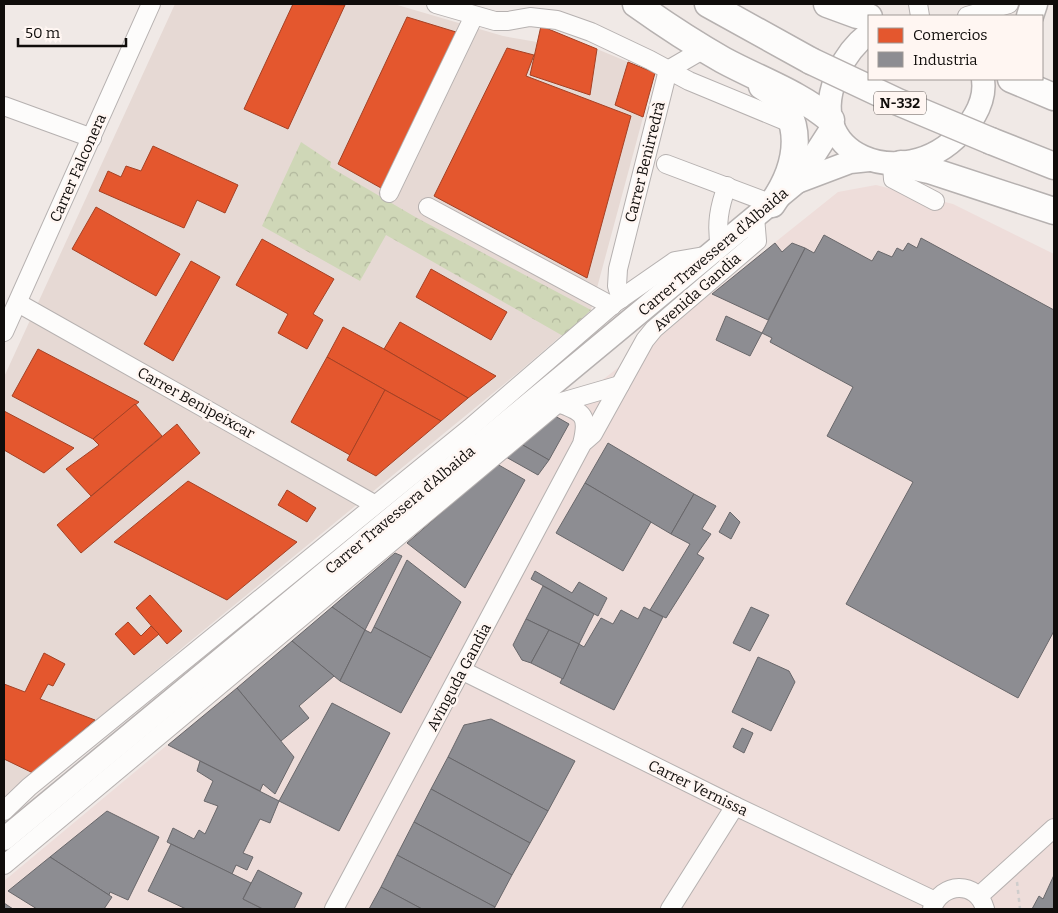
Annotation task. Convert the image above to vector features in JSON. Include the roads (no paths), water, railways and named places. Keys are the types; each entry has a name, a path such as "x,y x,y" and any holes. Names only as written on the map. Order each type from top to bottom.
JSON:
{"highway":[{"path":"636,4 668,27 771,92 783,102 793,125 795,151 793,164 784,187 763,211"},
{"name":"N-332","path":"708,4 811,61 898,102 1054,166"},
{"path":"827,4 857,15 868,17"},
{"path":"714,55 792,93 832,123"},
{"path":"1043,72 1054,86"},
{"path":"1013,80 1054,98"},
{"path":"896,164 929,170 1054,210"}],"main road":[{"path":"868,34 848,54 835,78 830,96 832,123 846,145 869,160 896,164 927,157 956,139 973,120 982,96 983,80"},
{"name":"Carrer Travessera d'Albaida","path":"4,839 797,182 832,123"},
{"name":"Carrer Travessera d'Albaida","path":"797,182 850,162 869,160"}],"street":[{"name":"Carrer Falconera","path":"4,332 151,4"},
{"path":"436,4 474,16 501,21 530,17 556,20 591,32 689,81 783,120"},
{"path":"970,15 1009,4"},
{"path":"1006,15 1013,4"},
{"path":"389,193 474,16"},
{"path":"668,70 714,55"},
{"name":"Carrer Benirredrà","path":"616,303 622,255 668,70"},
{"path":"4,106 92,138"},
{"path":"666,164 727,186 763,211"},
{"path":"896,164 893,179 935,201"},
{"path":"4,811 29,787 208,644 374,504 470,428 616,303 675,262 715,251 720,204 727,186"},
{"path":"428,207 616,303"},
{"name":"Avenida Gandia","path":"582,444 593,434 645,340 654,328 757,241 763,211"},
{"name":"Carrer Benipeixcar","path":"18,303 374,504"},
{"path":"565,346 600,346"},
{"path":"4,864 558,403 620,385"},
{"path":"558,403 578,410 584,417 586,425 582,444"},
{"name":"Avinguda Gandia","path":"334,909 463,671 582,444"},
{"name":"Carrer Vernissa","path":"463,671 933,905"},
{"path":"670,909 735,806"},
{"path":"933,905 947,890 956,887 972,891 982,903 1054,828"}]}
